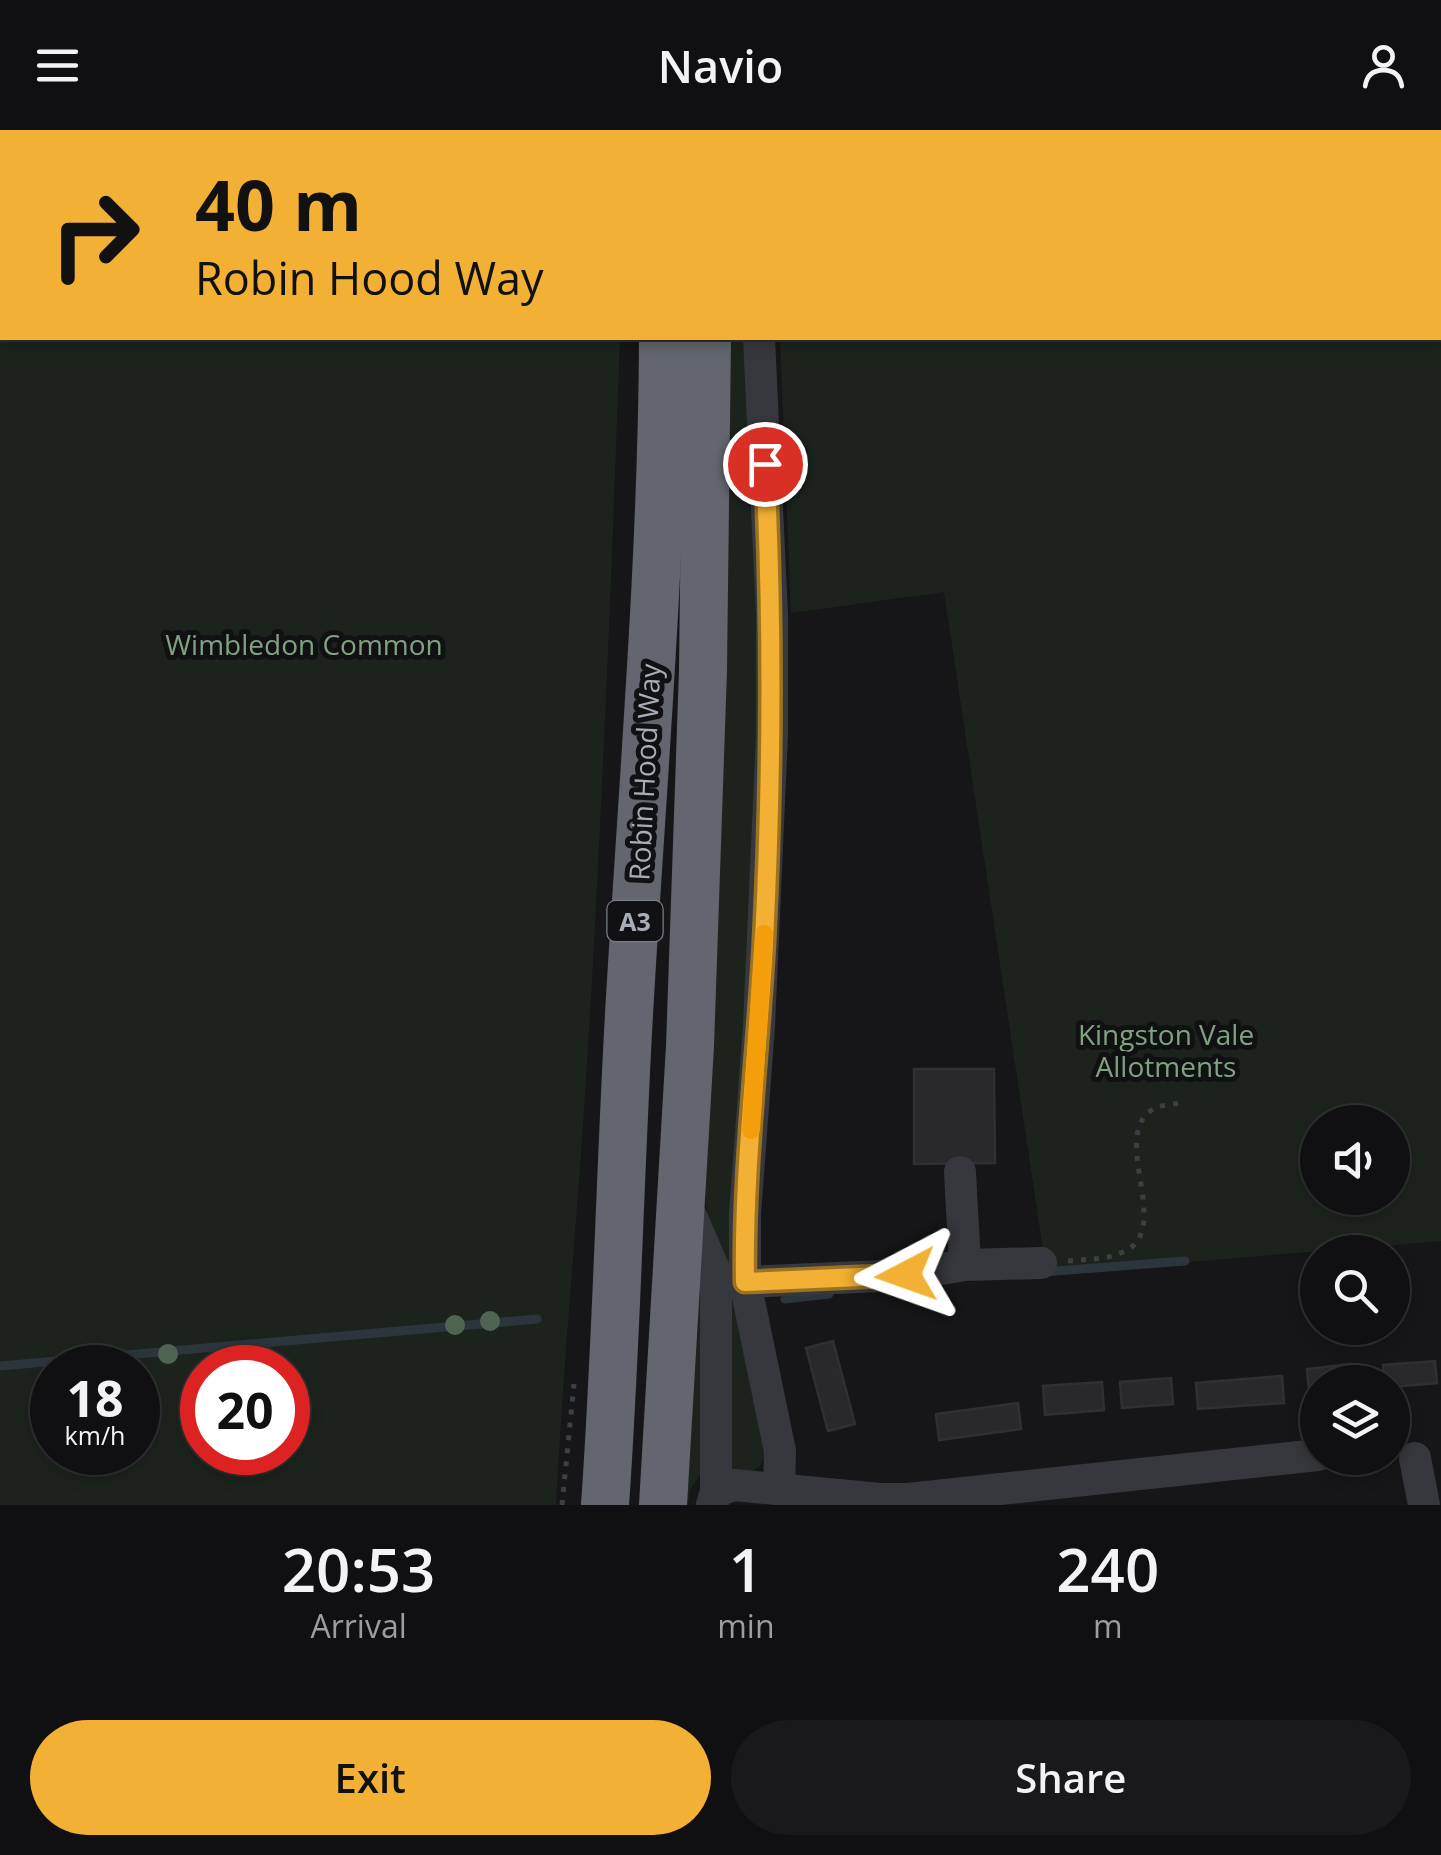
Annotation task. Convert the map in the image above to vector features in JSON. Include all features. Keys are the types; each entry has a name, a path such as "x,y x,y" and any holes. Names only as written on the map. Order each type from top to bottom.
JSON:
{"highway":[{"name":"Robin Hood Way","path":"605,1505 649,690 663,340"},
{"name":"Robin Hood Way","path":"663,1505 682,1195 704,670 706,340"}],"street":[{"path":"760,340 772,598 772,735 759,1026 745,1214 745,1282 780,1451 778,1490"},
{"path":"960,1172 965,1265"},
{"path":"682,1195 716,1274 714,1498"},
{"path":"745,1282 906,1275 965,1265 1040,1263"},
{"path":"1416,1450 1424,1505"},
{"path":"714,1498 734,1486 898,1502 1300,1457"}],"path":[{"path":"1040,1263 1100,1258 1128,1251 1140,1235 1145,1218 1136,1146 1142,1120 1155,1108 1178,1103"},
{"path":"562,1505 571,1388 576,1379"}],"green space":[{"name":"Wimbledon Common","path":"0,340 620,340 596,906 556,1505 0,1505"},
{"path":"729,340 746,340 762,735 749,1007 765,1455 760,1466 748,1474 731,1469 704,1181"},
{"name":"Kingston Vale Allotments","path":"780,340 1441,340 1441,1241 1410,1244 1410,1235 1300,1235 1300,1253 1054,1273 1044,1256 944,592 791,613"},
{"path":"697,1263 703,1269 705,1467 690,1490 688,1505 679,1505"}],"building":[{"path":"914,1069 994,1069 995,1163 914,1164"},
{"path":"833,1341 855,1424 828,1431 806,1348"},
{"path":"1435,1361 1437,1383 1410,1385 1410,1365 1383,1365"},
{"path":"1282,1376 1284,1403 1198,1409 1196,1383"},
{"path":"1171,1378 1173,1404 1122,1408 1120,1382"},
{"path":"1102,1382 1104,1410 1045,1415 1043,1386"},
{"path":"1018,1403 1021,1429 939,1440 936,1414"}],"waterway":[{"path":"1043,1272 1185,1261"},
{"path":"785,1299 829,1294"},
{"path":"0,1366 537,1319"}],"slow traffic":[{"path":"751,1130 764,934"}],"route":[{"path":"765,464 772,615 772,735 759,1026 745,1214 745,1282 906,1275"}]}
